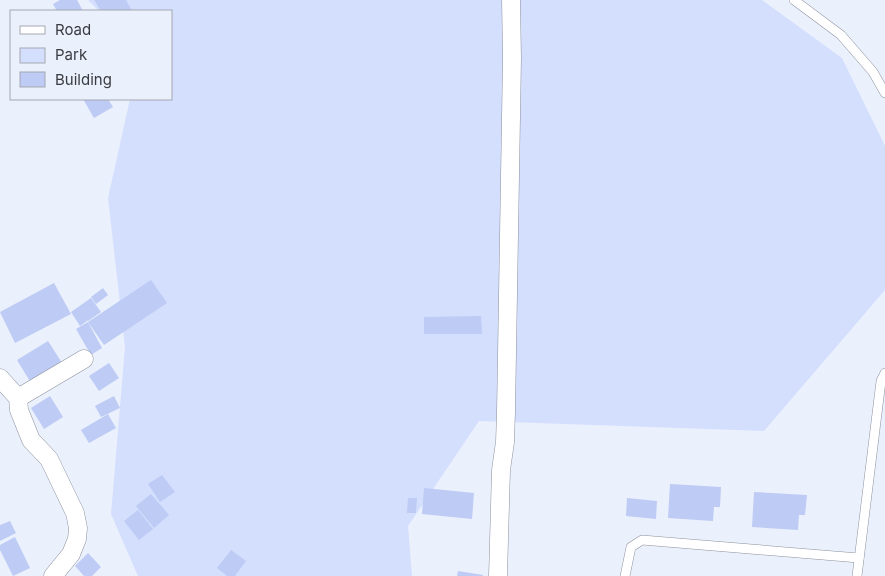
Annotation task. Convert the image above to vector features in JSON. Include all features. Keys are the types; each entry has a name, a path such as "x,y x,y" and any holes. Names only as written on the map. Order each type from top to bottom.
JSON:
{"street":[{"path":"498,576 501,470 506,419 512,58 511,0"},
{"path":"18,398 84,360"},
{"path":"0,378 18,398 19,410 31,440 50,460 75,513 78,528 77,539 71,554 53,576"}],"lane":[{"path":"794,0 841,35 873,72 885,92"},
{"path":"857,576 882,381 885,373"},
{"path":"625,576 631,547 642,540 859,558"}],"green space":[{"path":"88,0 762,0 842,58 885,146 885,290 764,431 479,421 408,526 412,576 138,576 111,514 125,347 108,198 130,100 172,100 172,10 98,10"}],"building":[{"path":"60,0 77,0 82,10 56,10 53,4"},
{"path":"94,0 126,0 131,10 100,10"},
{"path":"84,100 109,100 113,107 94,118"},
{"path":"151,280 167,303 104,345 88,322"},
{"path":"54,283 71,314 15,343 0,312"},
{"path":"103,288 108,295 96,304 91,297"},
{"path":"91,298 101,312 88,321 86,320 80,326 71,312"},
{"path":"481,316 482,334 424,334 424,317"},
{"path":"88,322 102,348 91,355 76,329"},
{"path":"48,341 62,363 31,383 17,360"},
{"path":"109,363 119,378 99,391 89,376"},
{"path":"50,396 63,417 44,429 31,408"},
{"path":"114,396 120,408 101,417 95,406"},
{"path":"108,414 116,428 89,443 81,430"},
{"path":"162,475 175,492 160,502 148,484"},
{"path":"670,484 721,487 720,507 714,507 713,521 668,518"},
{"path":"424,488 474,493 472,519 422,514"},
{"path":"754,492 807,495 805,515 799,515 798,530 752,527"},
{"path":"151,494 169,515 154,528 136,506"},
{"path":"408,498 417,498 416,513 407,513"},
{"path":"627,498 657,501 656,519 626,516"},
{"path":"138,510 153,529 139,540 124,521"},
{"path":"10,521 16,533 0,541 0,525"},
{"path":"15,537 30,568 13,576 0,550 0,545"},
{"path":"231,550 246,561 235,576 227,576 217,568"},
{"path":"88,553 101,567 92,576 84,576 75,566"},
{"path":"458,571 483,575 483,576 457,576"}]}
